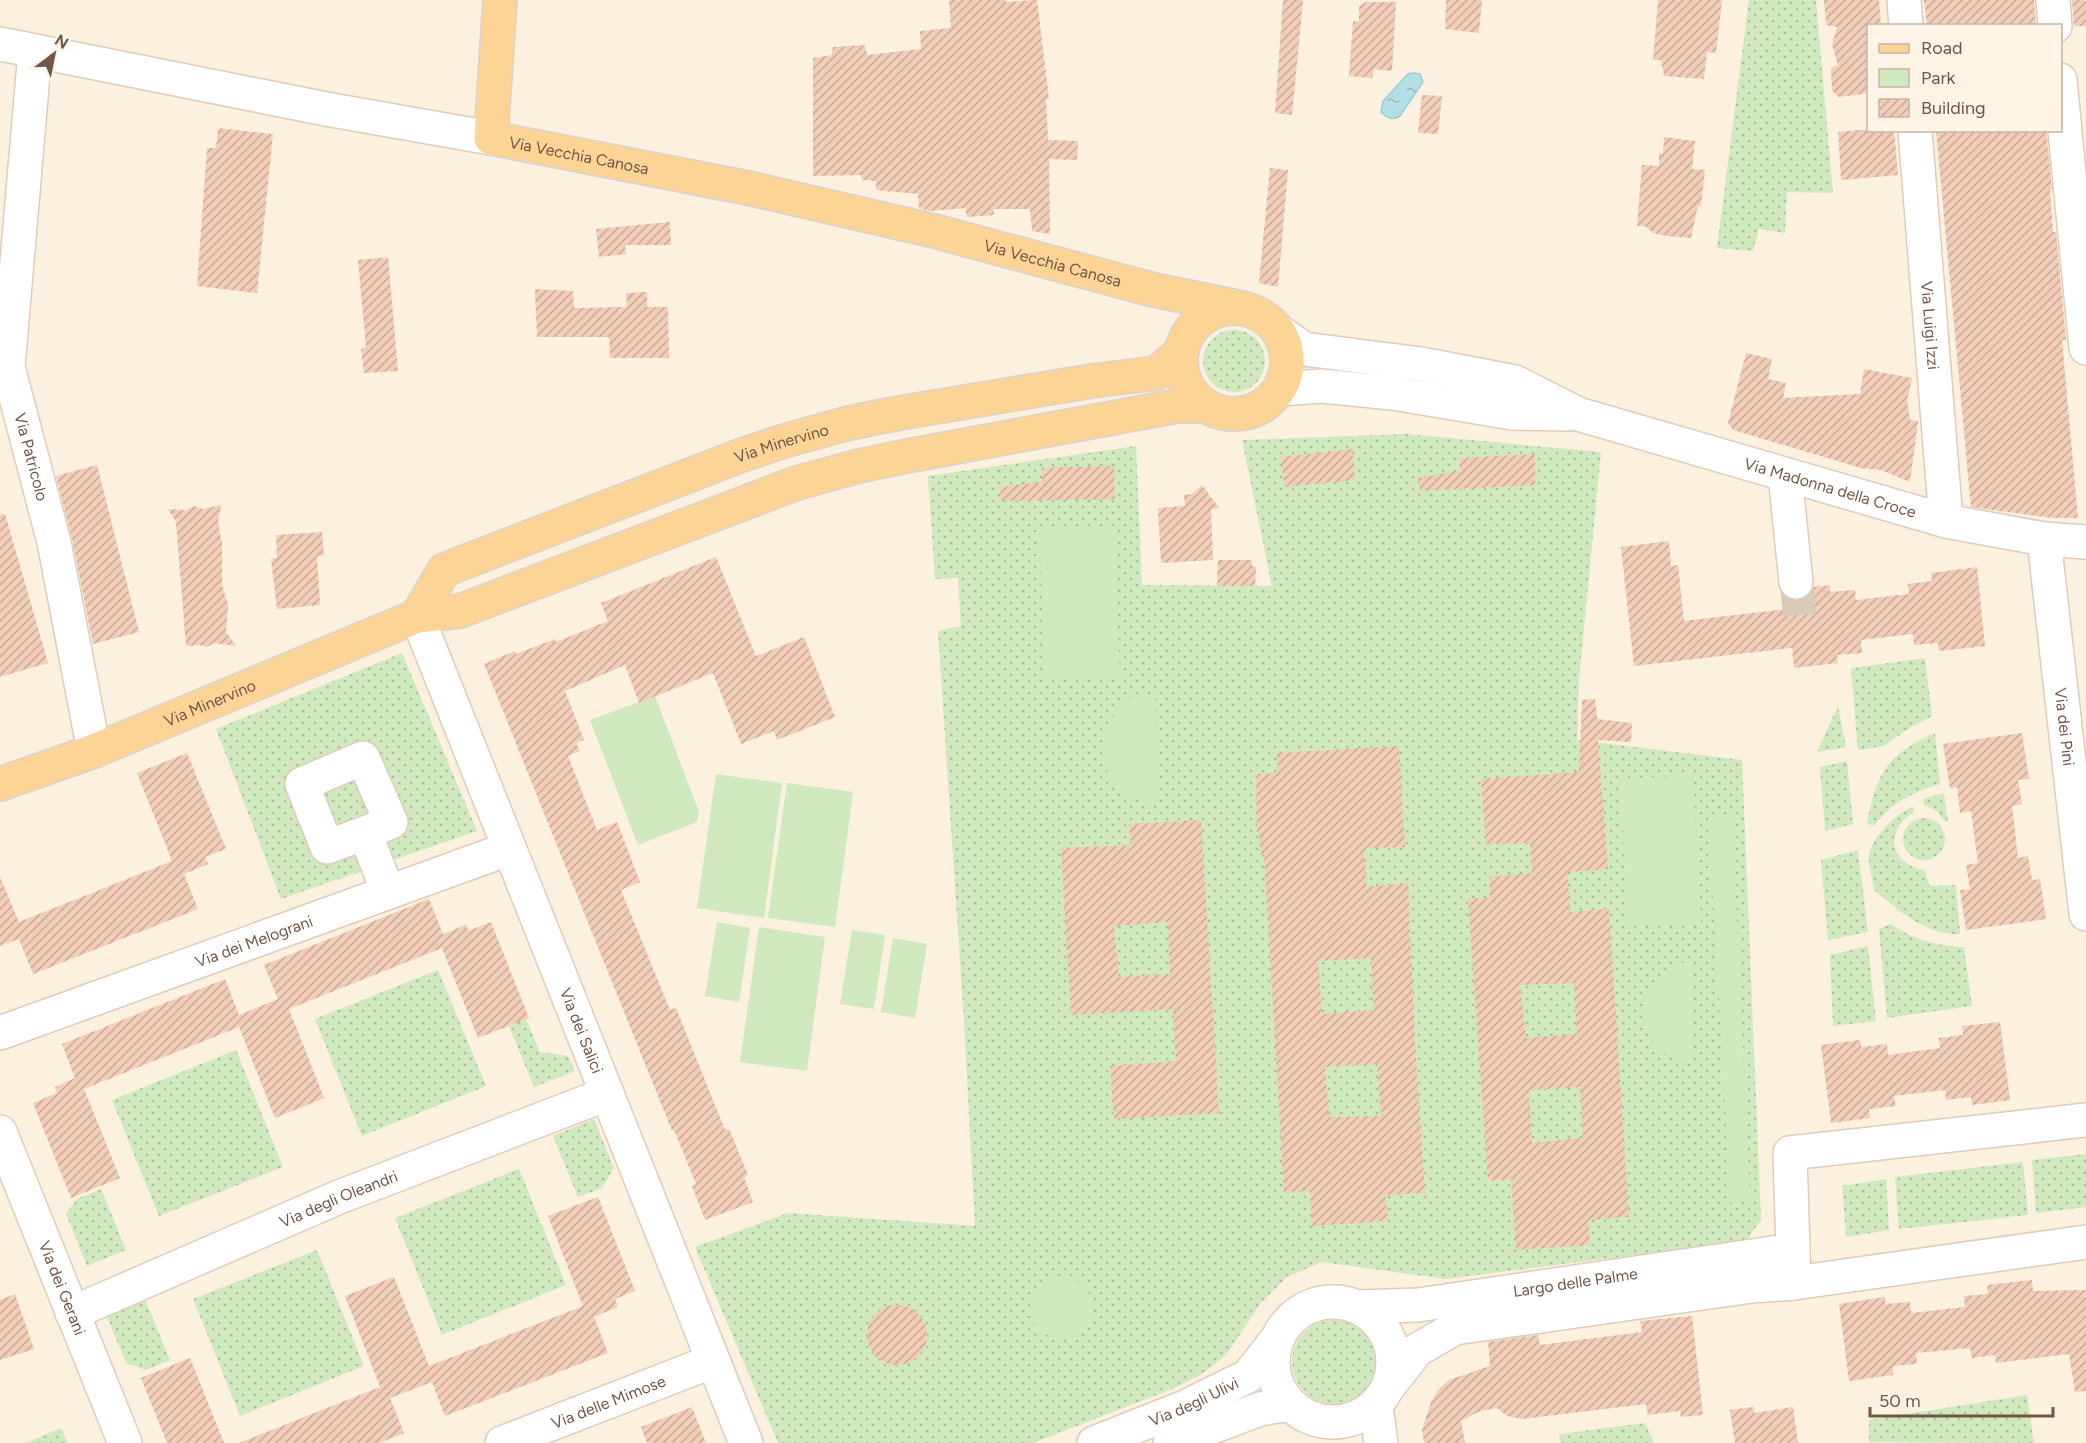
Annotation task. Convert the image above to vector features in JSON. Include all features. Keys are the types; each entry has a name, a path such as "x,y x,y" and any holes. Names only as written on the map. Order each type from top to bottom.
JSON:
{"main road":[{"path":"491,138 500,0"},
{"name":"Via Vecchia Canosa","path":"491,138 748,188 934,231 1154,290 1242,308"},
{"name":"Via Vecchia Canosa","path":"1154,290 1177,306 1185,342"},
{"path":"1226,308 1242,308 1262,316 1277,330 1284,344 1287,359 1285,375 1279,389 1264,404 1246,412 1225,413 1205,406 1185,383 1181,368 1185,342 1198,320 1212,312 1226,308"},
{"name":"Via Minervino","path":"417,616 444,570 753,451 849,423 899,413 1069,384 1157,373 1185,342"},
{"name":"Via Minervino","path":"0,784 94,751 417,616 460,611 797,483 859,466 1177,406 1205,406"}],"street":[{"path":"1904,0 1906,24"},
{"path":"2053,0 2055,24"},
{"name":"Via Vecchia Canosa","path":"0,44 326,109 491,138"},
{"name":"Via Patricolo","path":"35,51 9,367 54,543 94,751"},
{"path":"2062,91 2086,348"},
{"name":"Via Luigi Izzi","path":"1915,132 1946,521"},
{"name":"Via Madonna della Croce","path":"1277,330 1304,349 1421,364 1515,382 1578,414 1946,521 2044,539 2086,542"},
{"name":"Via Madonna della Croce","path":"1279,389 1322,386 1402,394 1512,413 1578,414"},
{"path":"1785,475 1796,582"},
{"name":"Via dei Pini","path":"2044,539 2086,914"},
{"name":"Via dei Salici","path":"417,616 746,1443"},
{"path":"365,833 388,892"},
{"name":"Via dei Melograni","path":"0,1033 508,849"},
{"name":"Via degli Oleandri","path":"72,1313 339,1198 607,1094"},
{"path":"1794,1283 1790,1153 2086,1120"},
{"name":"Via dei Gerani","path":"0,1132 125,1443"},
{"name":"Largo delle Palme","path":"1383,1396 1417,1350 1455,1328 2086,1242"},
{"name":"Largo delle Palme","path":"1358,1307 1418,1305 1793,1250"},
{"path":"1381,1443 1383,1396 1394,1367 1392,1349 1385,1332 1374,1317 1358,1307 1339,1302 1320,1303 1303,1310 1288,1322 1278,1338 1273,1355 1274,1373 1280,1390 1290,1404 1302,1414 1338,1433 1348,1421 1363,1415 1383,1396"},
{"name":"Via degli Ulivi","path":"1094,1443 1185,1407 1248,1376 1278,1338"},
{"name":"Via delle Mimose","path":"502,1443 713,1360"},
{"name":"Via degli Ulivi","path":"1170,1443 1260,1409 1290,1404"}],"green space":[{"path":"1749,0 1816,0 1833,193 1787,192 1785,233 1759,229 1753,251 1717,248"},
{"path":"1234,330 1251,335 1256,339 1260,344 1265,361 1260,378 1256,383 1251,387 1234,392 1217,387 1212,383 1208,378 1203,361 1208,344 1212,339 1217,335"},
{"path":"1406,434 1601,452 1579,679 1577,740 1742,760 1761,1220 1746,1241 1446,1279 1322,1262 1287,1277 1260,1304 1226,1355 1202,1374 1172,1389 1033,1443 778,1443 695,1247 788,1213 975,1226 938,631 961,626 958,578 935,579 928,476 1136,446 1142,585 1272,586 1242,440"},
{"path":"1114,526 1120,676 1045,678 1039,528"},
{"path":"402,653 477,831 281,899 216,729"},
{"path":"1925,658 1932,716 1906,730 1884,746 1858,750 1851,668"},
{"path":"1155,694 1158,804 1141,801 1126,793 1115,783 1107,770 1103,756 1103,740 1108,725 1118,710 1134,697"},
{"path":"655,696 699,812 697,822 638,845 590,720"},
{"path":"1838,706 1846,747 1817,752"},
{"path":"1935,733 1940,784 1903,799 1874,826 1867,823 1875,791 1887,767 1906,749"},
{"path":"1847,761 1853,824 1825,831 1820,767"},
{"path":"716,774 782,783 764,918 697,908"},
{"path":"1693,775 1701,922 1627,925 1620,779"},
{"path":"787,783 853,792 835,927 768,918"},
{"path":"1944,793 1948,821 1945,822 1937,811 1924,805 1923,799"},
{"path":"1913,807 1914,812 1898,828 1895,846 1904,861 1913,867 1925,870 1929,886 1956,885 1960,934 1948,934 1925,926 1903,913 1874,890 1869,856 1874,842 1885,827"},
{"path":"1708,815 1732,815 1750,1201 1731,1203"},
{"path":"1924,818 1932,819 1939,824 1944,831 1944,847 1939,854 1932,859 1924,860 1916,859 1909,854 1904,847 1903,839 1904,831 1909,824 1916,819"},
{"path":"1858,850 1868,932 1828,940 1821,860"},
{"path":"717,922 750,928 739,1002 705,996"},
{"path":"1891,924 1926,941 1964,947 1972,1006 1887,1018 1879,929"},
{"path":"759,927 825,937 807,1071 740,1062"},
{"path":"852,930 885,935 874,1009 840,1004"},
{"path":"893,938 927,944 915,1018 881,1012"},
{"path":"1868,946 1876,1021 1833,1026 1830,955"},
{"path":"1691,959 1691,1064 1666,1054 1656,1045 1644,1023 1643,1011 1646,998 1657,980"},
{"path":"438,970 486,1086 362,1136 315,1019"},
{"path":"526,1019 540,1052 568,1056 575,1071 534,1087 509,1026"},
{"path":"236,1050 283,1167 159,1216 112,1100"},
{"path":"594,1119 614,1168 602,1188 578,1197 553,1136"},
{"path":"2086,1154 2086,1207 2036,1213 2032,1160"},
{"path":"2023,1162 2028,1215 1899,1229 1895,1177"},
{"path":"519,1169 566,1285 442,1335 395,1218"},
{"path":"1886,1179 1889,1230 1846,1237 1842,1186"},
{"path":"101,1189 126,1250 87,1266 66,1214 77,1199"},
{"path":"317,1250 364,1366 240,1416 193,1299"},
{"path":"1061,1276 1083,1285 1092,1307 1083,1329 1061,1338 1039,1329 1030,1307 1039,1285"},
{"path":"145,1299 170,1360 146,1370 126,1363 106,1314"},
{"path":"1334,1320 1350,1323 1364,1332 1373,1346 1376,1362 1373,1378 1364,1392 1350,1401 1334,1404 1318,1401 1304,1392 1295,1378 1292,1362 1295,1346 1304,1332 1318,1323"},
{"path":"2027,1395 2034,1443 1869,1442 1869,1420"},
{"path":"1645,1423 1654,1443 1560,1443 1559,1434"},
{"path":"61,1428 68,1443 26,1443"}],"water":[{"path":"1408,74 1420,74 1423,82 1400,116 1392,119 1385,116 1381,112 1383,101"}],"building":[{"path":"949,0 1006,0 1006,2 1037,0 1049,99 1046,99 1048,140 1078,141 1077,160 1049,159 1050,234 1032,231 1030,209 993,209 994,215 967,217 965,208 930,211 919,208 918,194 876,190 876,181 862,180 861,175 813,176 813,58 832,55 833,47 865,45 867,55 921,49 920,31 951,28"},
{"path":"1283,0 1303,0 1292,115 1275,113"},
{"path":"1446,0 1482,0 1479,33 1445,29"},
{"path":"1658,0 1722,0 1716,53 1707,52 1704,79 1664,76 1661,60 1653,60"},
{"path":"1824,0 1879,0 1881,24 1867,24 1867,93 1839,97 1832,91 1831,68 1838,65 1832,45 1837,27 1826,25"},
{"path":"1924,0 2034,0 2036,24 1927,24"},
{"path":"2072,0 2086,0 2086,26 2074,26"},
{"path":"1366,2 1396,2 1392,71 1374,69 1372,78 1349,76 1353,21 1359,22 1359,6"},
{"path":"1422,95 1442,96 1438,134 1418,133"},
{"path":"218,128 273,134 257,293 197,286 207,148 216,148"},
{"path":"1867,130 1867,132 1894,132 1898,175 1841,180 1838,132"},
{"path":"1936,132 2046,132 2052,189 2050,190 2053,232 2056,232 2066,340 2062,340 2078,518 2053,518 1971,507"},
{"path":"1664,137 1695,141 1692,169 1705,170 1701,206 1698,205 1691,238 1666,236 1653,233 1645,226 1637,226 1642,165 1659,166 1659,153 1663,154"},
{"path":"1270,168 1288,170 1278,287 1259,283"},
{"path":"670,222 671,245 625,245 626,254 599,257 596,229"},
{"path":"388,257 398,371 364,373 361,349 366,348 358,260"},
{"path":"535,289 573,291 574,308 627,307 626,293 647,292 647,307 668,307 669,358 610,358 609,337 537,337"},
{"path":"1746,353 1772,359 1768,379 1786,383 1783,398 1860,394 1864,369 1912,378 1907,401 1910,420 1918,421 1910,482 1881,470 1861,468 1733,430 1728,423"},
{"path":"1352,449 1355,480 1285,487 1281,457"},
{"path":"1535,454 1535,485 1420,491 1418,478 1460,471 1460,458"},
{"path":"97,465 139,632 93,644 72,538 56,476"},
{"path":"1114,466 1115,499 1001,501 1000,487 1042,482 1042,468"},
{"path":"1202,485 1219,508 1211,509 1213,560 1161,563 1158,508 1185,506 1184,495 1192,494"},
{"path":"221,505 218,522 222,543 222,585 228,605 226,632 236,646 214,643 207,647 186,646 176,522 168,509 186,510 194,506 203,509"},
{"path":"5,514 48,663 0,677 0,515"},
{"path":"322,532 324,555 317,556 320,605 277,609 271,559 277,558 276,535"},
{"path":"1669,541 1671,566 1678,565 1684,621 1786,609 1785,596 1798,601 1807,597 1814,587 1830,585 1830,592 1855,590 1856,600 1909,594 1908,584 1932,581 1931,573 1977,567 1985,646 1939,651 1938,643 1914,645 1913,634 1861,640 1862,653 1837,655 1838,663 1794,668 1792,648 1634,666 1621,547"},
{"path":"716,557 756,656 804,637 835,717 777,740 774,731 741,744 713,673 639,703 625,665 565,691 584,740 576,743 580,751 568,756 597,830 617,822 640,882 621,890 670,1010 676,1008 725,1130 729,1129 748,1175 744,1177 753,1202 705,1220 692,1186 696,1184 674,1130 672,1131 484,664 515,651 516,654 555,639 556,642 608,621 601,603"},
{"path":"1218,560 1252,560 1252,566 1256,567 1255,586 1217,586"},
{"path":"1595,699 1597,719 1632,723 1631,742 1598,740 1608,869 1567,872 1570,912 1609,909 1629,1217 1588,1220 1590,1245 1516,1250 1511,1179 1488,1181 1468,899 1490,898 1489,877 1532,873 1530,843 1486,844 1481,779 1579,772 1582,700","holes":["1574,983 1577,1034 1526,1038 1520,985","1580,1087 1583,1138 1532,1143 1529,1090"]},
{"path":"2022,733 2029,779 2018,780 2022,804 2012,806 2018,858 2028,856 2032,880 2040,879 2046,919 1966,930 1960,890 1970,889 1966,865 1978,863 1971,811 1960,813 1957,787 1950,788 1943,744"},
{"path":"1399,746 1405,847 1364,848 1366,887 1408,883 1425,1193 1385,1195 1388,1221 1312,1226 1310,1191 1284,1192 1264,855 1261,855 1259,832 1257,832 1256,774 1278,773 1277,753","holes":["1371,958 1374,1010 1322,1014 1318,961","1377,1064 1381,1116 1329,1117 1325,1067"]},
{"path":"187,753 226,849 205,857 208,864 184,874 198,909 33,974 19,939 0,946 0,877 19,922 172,861 137,773"},
{"path":"1201,820 1219,1113 1114,1119 1110,1066 1176,1061 1173,1009 1071,1015 1061,848 1131,845 1129,824","holes":["1168,922 1170,974 1119,977 1114,926"]},
{"path":"429,899 443,934 466,925 468,931 491,922 529,1018 478,1038 442,948 289,1009 324,1098 275,1118 239,1027 84,1089 120,1178 71,1198 33,1103 57,1093 55,1087 75,1078 62,1044 225,979 239,1015 278,999 264,965"},
{"path":"2000,1022 2010,1100 1972,1105 1971,1097 1946,1100 1945,1090 1894,1096 1896,1106 1869,1109 1870,1118 1831,1123 1821,1045 1860,1040 1861,1047 1887,1044 1888,1055 1940,1048 1939,1038 1963,1035 1962,1026"},
{"path":"598,1197 635,1291 615,1299 618,1307 594,1317 608,1353 445,1416 432,1382 390,1398 404,1433 379,1443 239,1443 380,1387 345,1296 394,1277 429,1366 583,1306 548,1216"},
{"path":"2032,1280 2033,1291 2086,1290 2086,1391 2075,1392 2069,1354 1996,1363 1995,1355 1972,1358 1970,1348 1916,1353 1917,1364 1893,1366 1893,1375 1849,1381 1839,1304 1885,1297 1885,1304 1910,1302 1911,1313 1965,1307 1964,1296 1988,1294 1987,1285"},
{"path":"15,1294 34,1349 0,1360 0,1300"},
{"path":"897,1305 914,1310 922,1318 927,1335 922,1352 914,1360 897,1365 880,1360 872,1352 867,1335 872,1318 880,1310"},
{"path":"1692,1316 1703,1415 1681,1417 1680,1411 1648,1415 1646,1404 1521,1419 1507,1416 1497,1408 1480,1411 1461,1421 1465,1443 1424,1443 1422,1430 1431,1402 1439,1389 1449,1380 1490,1366 1488,1342 1538,1335 1540,1345 1642,1332 1640,1321"},
{"path":"190,1358 224,1443 167,1443 141,1378"},
{"path":"692,1407 706,1443 647,1443 641,1427"},
{"path":"1753,1407 1754,1413 1793,1407 1798,1443 1735,1443 1730,1410"}],"tunnel":[{"path":"1796,582 1800,617"}]}
